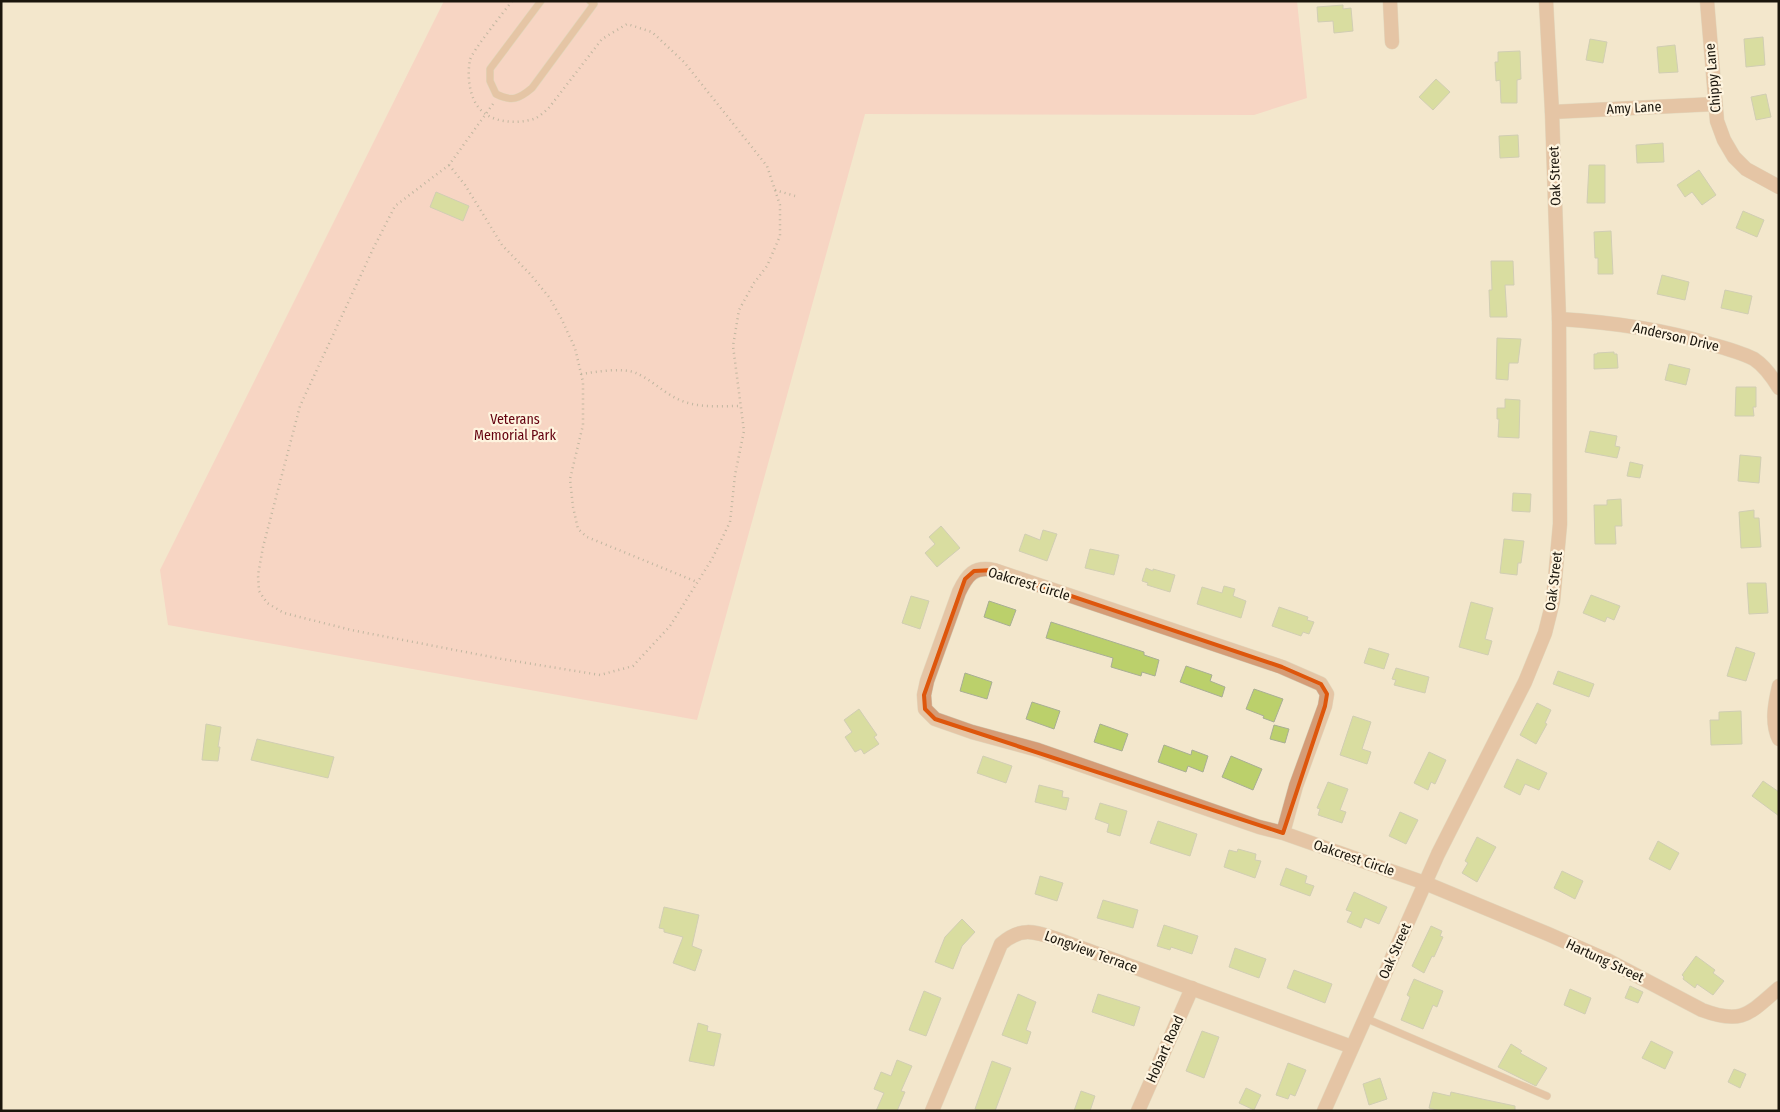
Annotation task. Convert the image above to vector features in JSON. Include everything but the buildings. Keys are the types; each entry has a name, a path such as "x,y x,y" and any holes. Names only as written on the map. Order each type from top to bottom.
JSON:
{"street":[{"path":"1390,1 1392,42"},
{"name":"Oak Street","path":"1324,1111 1442,846 1525,682 1546,633 1553,601 1560,524 1559,319 1546,1"},
{"name":"Chippy Lane","path":"1707,1 1717,121 1724,140 1734,157 1746,169 1779,187"},
{"name":"Amy Lane","path":"1552,112 1715,104"},
{"name":"Anderson Drive","path":"1559,319 1593,321 1647,329 1733,350 1755,360 1779,388"},
{"name":"Oakcrest Circle","path":"1282,833 1324,706 1327,694 1321,684 1282,667 994,570 985,568 974,571 965,579 927,681 924,695 925,709 935,719 972,732 1038,750 1425,883"},
{"path":"1779,686 1775,704 1775,720 1779,739"},
{"name":"Hartung Street","path":"1425,883 1607,960 1702,1010 1718,1016 1735,1018 1754,1011 1779,988"},
{"name":"Longview Terrace","path":"932,1111 1001,944 1012,935 1026,931 1039,933 1352,1047"},
{"name":"Hobart Road","path":"1138,1111 1192,988"}],"lane":[{"path":"541,1 490,69 490,82 496,94 506,99 521,97 532,88 594,4 590,1"},
{"path":"1365,1018 1547,1096"}],"path":[{"path":"486,114 449,165 396,206 373,249 300,406 263,547 258,575 259,591 267,603 284,613 351,630 502,659 600,675 633,666 670,626 712,559 730,522 735,475 744,432 733,346 739,310 754,283 767,266 780,236 780,205 767,166 684,62 652,32 627,24 602,39 548,110 536,118 520,122 506,122 497,120 478,108 471,92 470,59 512,1"},
{"path":"449,165 465,185 502,245 530,274 548,297 561,318 574,348 583,382 583,424 570,479 578,529 587,538 697,582"},
{"path":"775,190 795,196"},
{"path":"581,374 602,371 626,371 636,373 674,398 702,407 741,406"}],"highlighted area":[{"path":"994,570 1282,667 1321,684 1327,694 1325,706 1283,833 935,719 925,709 924,695 965,579 974,571"}],"green space":[{"name":"Veterans Memorial Park","path":"444,1 1297,1 1307,98 1254,115 865,114 697,720 168,625 160,570"}]}
